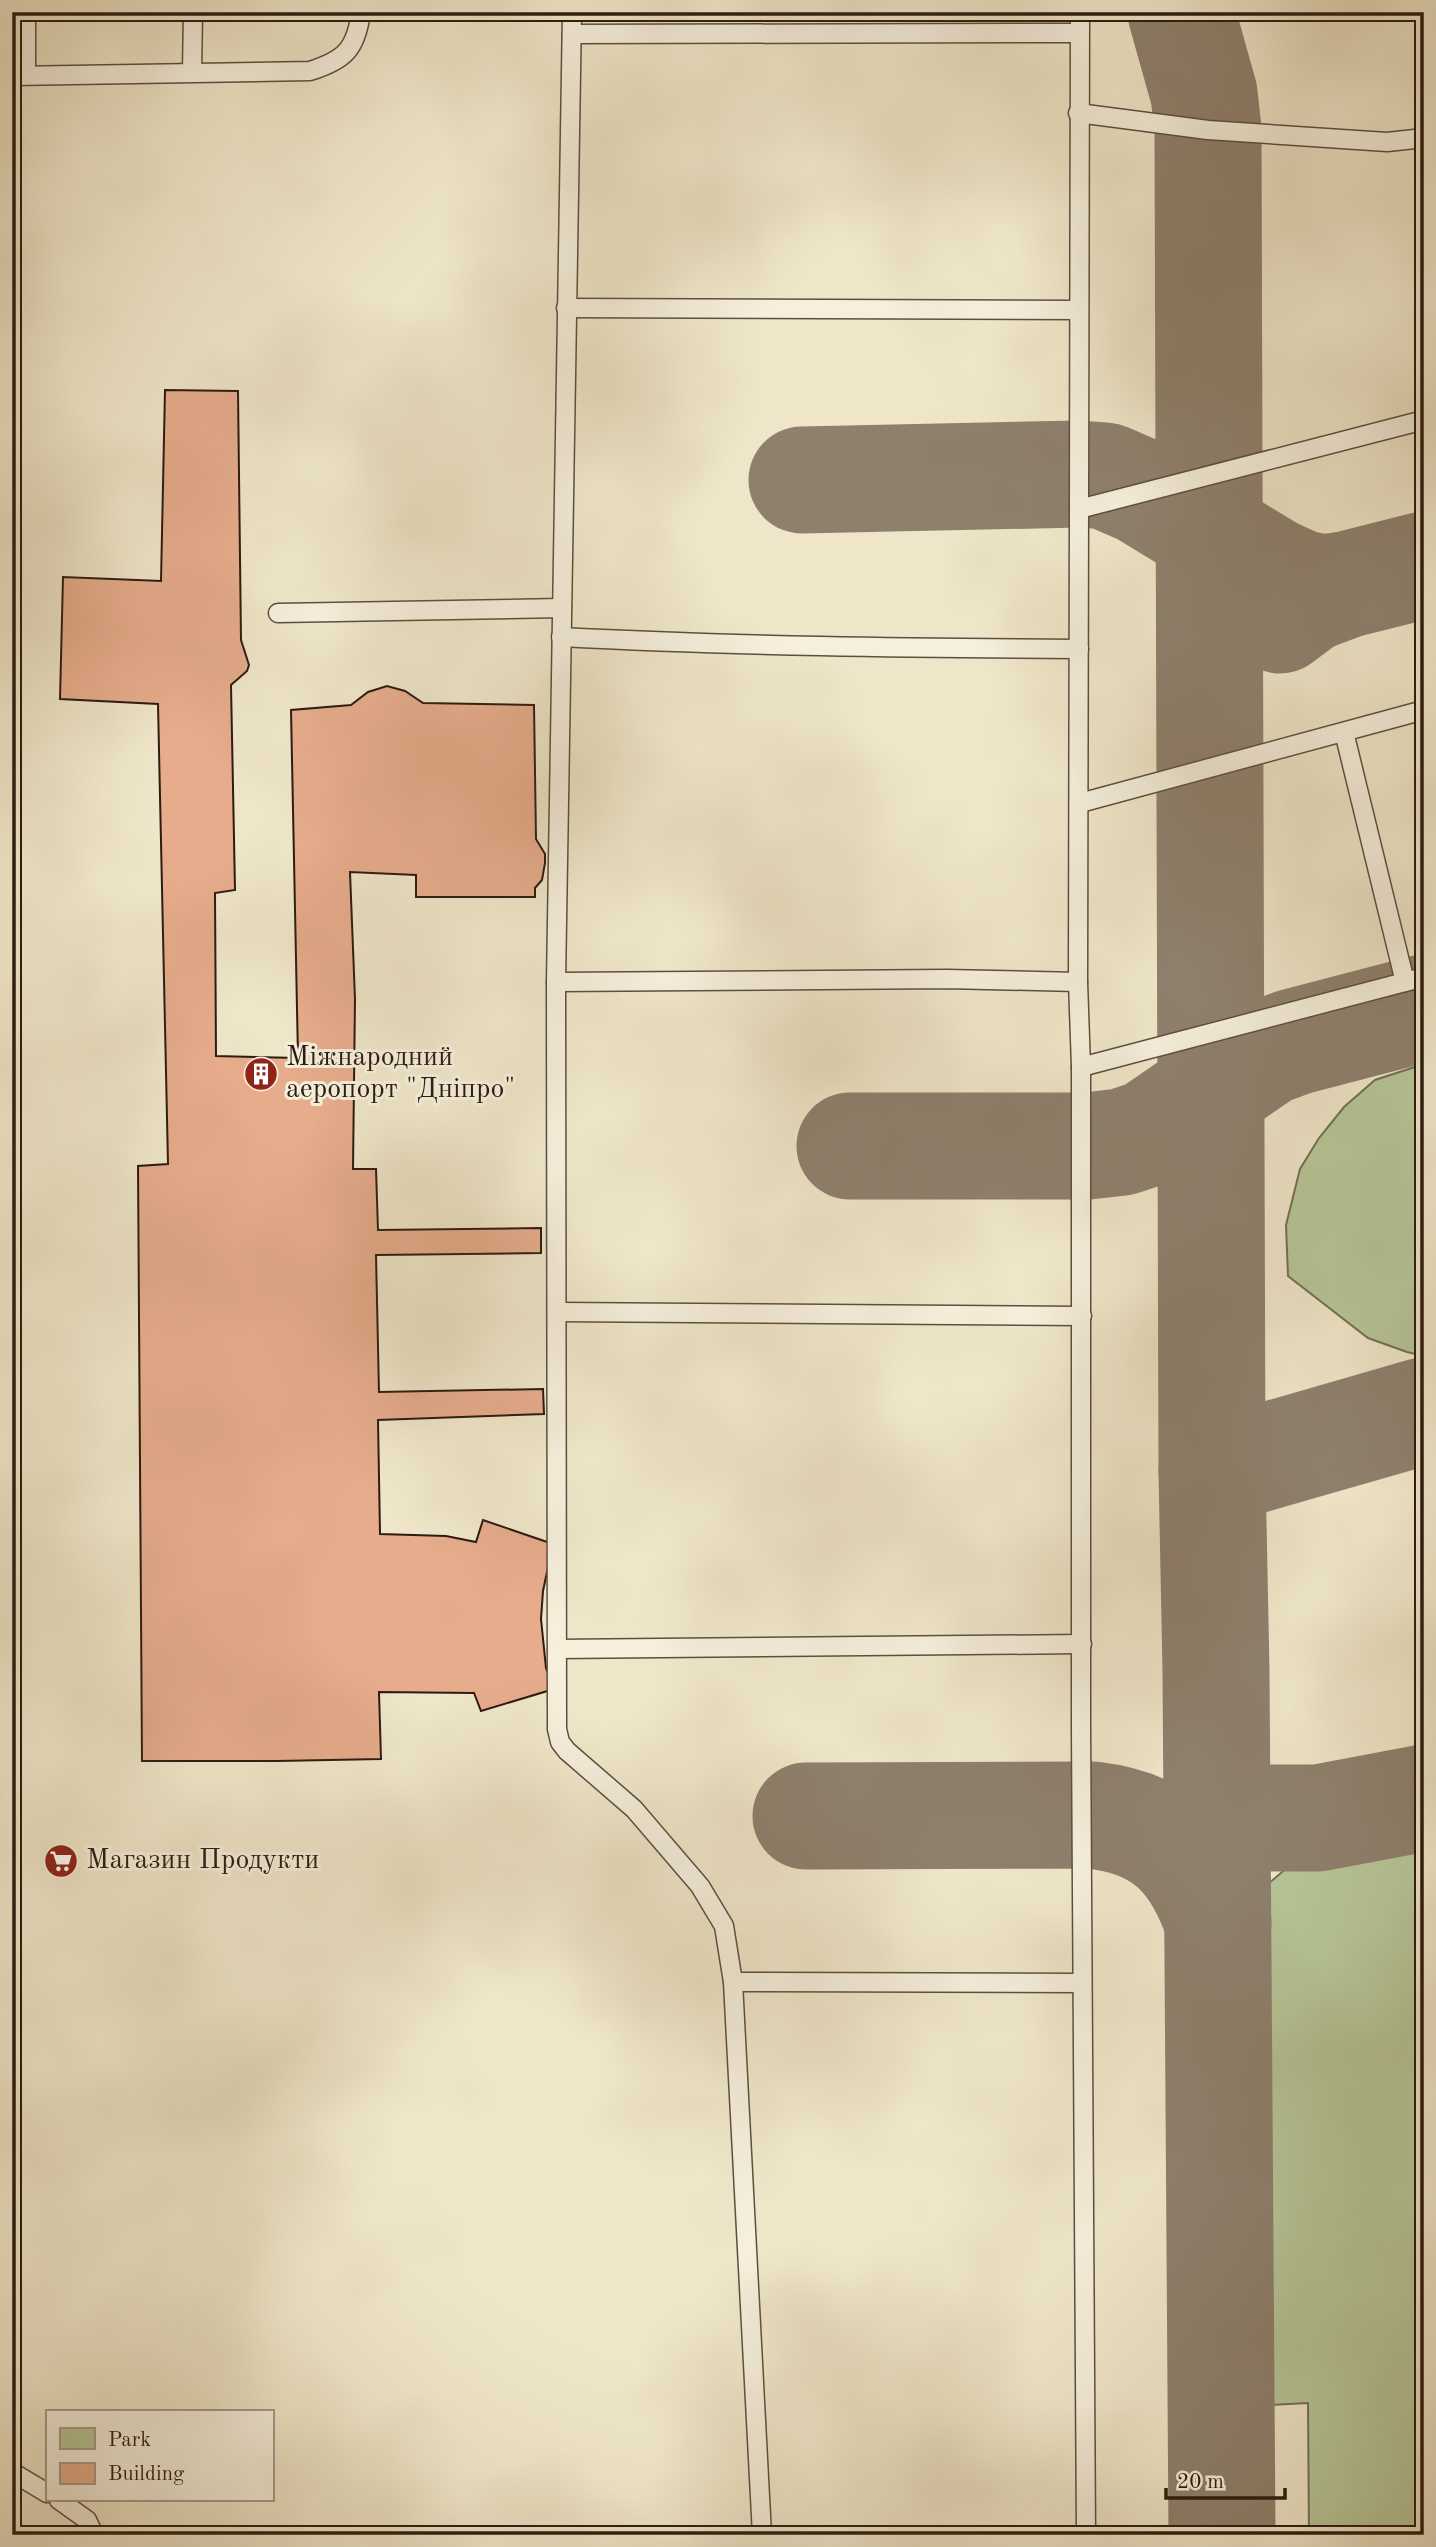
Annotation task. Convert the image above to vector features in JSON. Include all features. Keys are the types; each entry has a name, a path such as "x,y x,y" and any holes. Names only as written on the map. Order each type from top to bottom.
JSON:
{"lane":[{"path":"26,12 19,76 310,71 331,64 349,49 358,33 361,12"},
{"path":"192,72 193,12"},
{"path":"572,12 556,982 556,1730 567,1751 634,1809 700,1886 724,1926 733,1982 762,2535"},
{"path":"1080,12 1078,982 1081,1067 1082,1983 1086,2535"},
{"path":"572,34 1079,33"},
{"path":"1078,113 1208,130 1387,142 1424,138"},
{"path":"566,308 1078,310"},
{"path":"1079,509 1424,420"},
{"path":"278,613 562,608"},
{"path":"561,637 810,647 1079,649"},
{"path":"1080,803 1424,710"},
{"path":"1344,732 1405,982"},
{"path":"1081,1067 1424,977"},
{"path":"556,982 920,979 1078,982"},
{"path":"557,1312 1082,1316"},
{"path":"557,1649 1082,1644"},
{"path":"733,1982 1082,1983"},
{"path":"12,2472 46,2492"},
{"path":"62,2502 87,2520 94,2535"}],"green space":[{"path":"1424,1064 1424,1356 1368,1338 1288,1276 1286,1225 1300,1169 1319,1138 1344,1107 1375,1080"},
{"path":"1424,1813 1424,2535 1309,2535 1308,2403 1268,2405 1268,1884 1320,1840"}],"building":[{"name":"Міжнародний аеропорт \"Дніпро\"","path":"165,390 238,391 241,640 249,665 247,671 231,685 235,890 215,893 216,1056 298,1058 291,710 351,705 368,692 387,686 405,691 423,703 534,705 536,839 545,854 542,880 535,888 535,897 416,897 416,875 350,872 355,999 353,1169 376,1169 378,1230 541,1228 541,1253 376,1255 379,1392 543,1389 544,1414 378,1420 380,1534 446,1536 476,1542 483,1520 553,1544 543,1591 541,1619 546,1668 554,1689 481,1711 474,1693 379,1692 381,1759 142,1761 138,1166 168,1164 158,704 60,699 63,577 161,581"}],"taxiway":[{"path":"1181,12 1204,94 1208,130 1212,1472 1216,1671 1222,2535"},
{"path":"802,480 1079,474 1106,476 1143,492 1271,570 1299,583 1321,588 1345,585"},
{"path":"1280,620 1308,599 1345,585 1424,565"},
{"path":"850,1146 1087,1146 1122,1142 1149,1133 1267,1052 1294,1042 1424,1008"},
{"path":"1212,1472 1424,1411"},
{"path":"1217,1854 1233,1825 1256,1818 1318,1818 1424,1798"},
{"path":"806,1816 1092,1815 1117,1819 1157,1835 1173,1847 1198,1879 1218,1922"}],"place":[{"name":"Міжнародний аеропорт \"Дніпро\"","path":"261,1074"},
{"name":"Магазин Продукти","path":"61,1861"}]}
